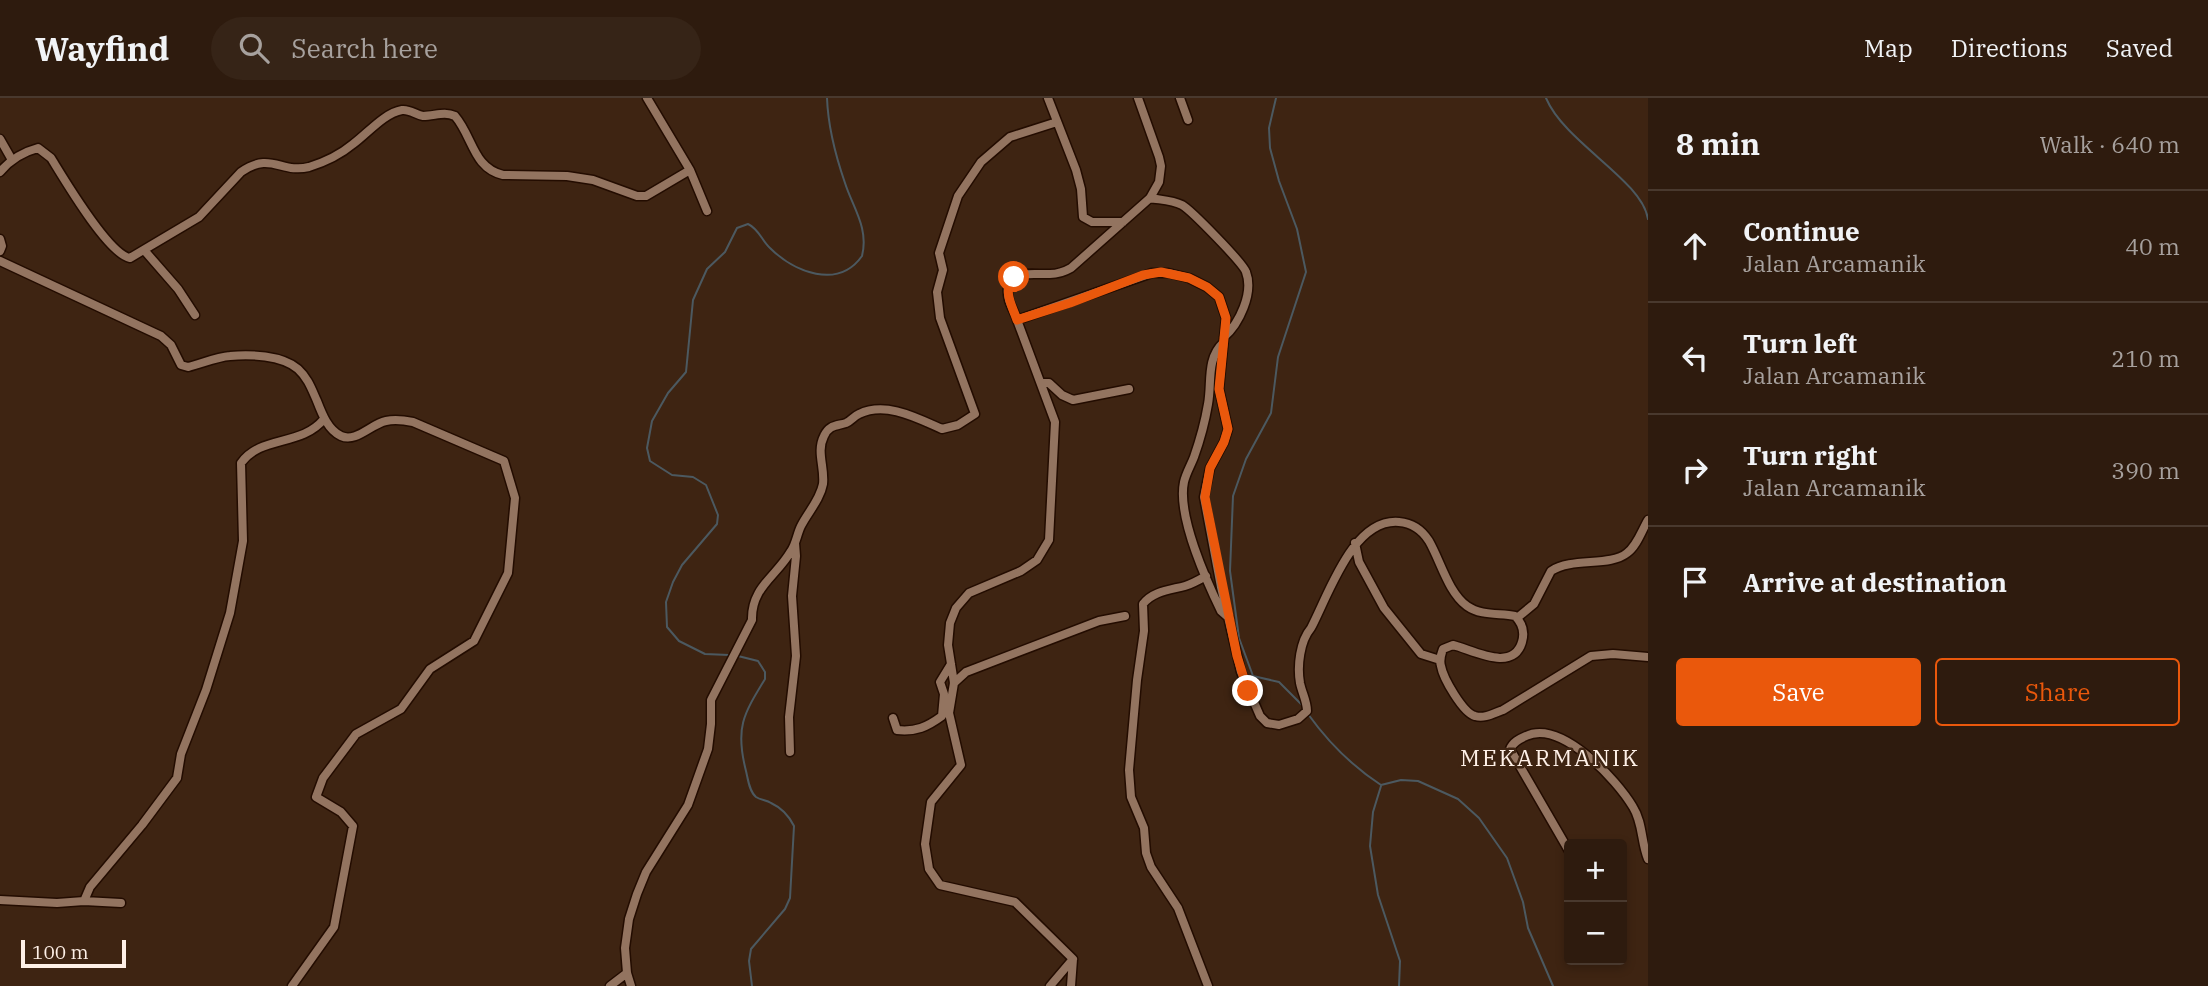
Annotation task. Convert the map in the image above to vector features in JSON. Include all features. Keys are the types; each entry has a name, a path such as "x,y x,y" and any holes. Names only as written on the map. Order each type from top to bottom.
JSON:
{"street":[{"path":"647,98 690,170 707,211"},
{"path":"1048,98 1079,180 1083,217 1092,222 1123,222"},
{"path":"1071,986 1073,959 1016,902 940,885 929,869 925,844 931,802 961,765 949,713 954,683 948,645 950,623 956,608 969,593 1021,571 1037,560 1049,540 1055,422 1029,358 1008,292 1010,282 1023,273 1057,274 1071,268 1150,198 1159,183 1161,166 1138,98"},
{"path":"1180,98 1188,120"},
{"path":"0,172 12,160 30,150 38,148 44,151 93,222 119,253 130,258 199,217 236,177 250,166 267,162 293,169 307,167 337,155 391,115 405,110 423,116 441,113 455,116 479,161 494,173 503,175 567,176 593,180 637,196 646,196 690,170"},
{"path":"631,986 627,973 626,936 637,894 646,872 688,805 708,750 710,700 752,620 752,610 763,584 791,552 820,496 823,478 821,449 825,433 829,428 874,410 914,416 942,429 958,425 975,414 940,318 937,292 943,270 939,253 958,196 981,162 1010,137 1057,122"},
{"path":"0,139 12,160"},
{"path":"1150,198 1171,201 1189,210 1246,271 1248,286 1243,307 1236,324 1213,356 1208,404 1199,442 1183,484 1190,531 1221,611 1229,618"},
{"path":"0,239 0,251"},
{"path":"144,250 178,289 195,315"},
{"path":"0,261 160,336 171,345 181,365 188,367 228,356 251,356 276,359 296,367 307,379 324,419 337,435 347,438 383,422 399,419 413,422 504,461 515,498 508,573 474,641 430,669 401,709 356,734 323,778 316,797 341,812 353,826 334,927 292,986"},
{"path":"1017,320 1143,275 1161,272 1189,278 1219,297 1225,310 1219,389 1228,429 1210,468 1205,497 1241,672 1258,713 1264,721 1275,725 1298,719 1308,708 1300,684 1299,665 1306,635 1355,543 1374,526 1400,522 1413,525 1429,540 1455,593 1465,605 1478,611 1517,618 1534,604 1550,571 1565,565 1622,556 1631,550 1648,520"},
{"path":"1041,383 1049,383 1062,395 1073,400 1129,389"},
{"path":"84,901 90,887 177,778 181,754 210,678 232,602 243,541 241,463 247,455 263,446 312,431 324,419"},
{"path":"790,752 789,716 796,656 792,596 795,540"},
{"path":"1355,543 1359,562 1384,608 1420,654 1440,660"},
{"path":"1206,576 1188,586 1156,594 1143,604 1144,631 1136,680 1129,770 1131,797 1144,828 1146,853 1151,867 1178,908 1208,986"},
{"path":"954,683 966,672 1099,621 1125,615"},
{"path":"1517,618 1523,637 1520,648 1502,659 1450,645 1443,649 1440,660 1442,673 1466,710 1474,716 1481,717 1503,710 1591,656 1613,654 1648,657"},
{"path":"893,718 897,730 913,731 929,726 942,716 944,694 940,682 951,664"},
{"path":"1564,842 1510,749 1515,742 1531,733 1540,732 1558,738 1588,756 1603,769 1636,814 1648,859"},
{"path":"0,900 121,903"},
{"path":"1049,986 1073,959"},
{"path":"610,986 627,973"}],"waterway":[{"path":"729,655 705,654 679,641 667,627 666,602 673,582 682,565 717,524 718,515 706,485 693,477 672,475 650,461 647,448 652,421 668,393 686,372 693,300 707,269 725,252 737,228 748,224 752,226 780,257 816,274 841,272 862,256 862,227 836,152 827,98"},
{"path":"1276,98 1269,128 1270,148 1297,229 1306,272 1278,357 1271,413 1246,459 1233,496 1230,571 1239,638 1253,676 1279,682 1303,706"},
{"path":"1546,98 1569,130 1632,190 1643,204 1648,219"},
{"path":"738,656 758,661 765,672 765,679 746,713 741,732 749,785 756,797 779,807 794,826 790,898 785,909 751,949 749,961 752,986"},
{"path":"1308,714 1341,753 1381,785 1401,780 1418,781 1458,799 1479,818 1507,858 1523,902 1528,928 1553,986"},
{"path":"1381,786 1373,812 1370,846 1378,895 1400,961 1399,986"}],"district":[{"name":"MEKARMANIK","path":"1550,757"}],"route":[{"path":"1014,277 1008,292 1017,320 1143,275 1161,272 1189,278 1207,287 1223,304 1226,318 1219,389 1228,429 1210,468 1205,497 1237,656 1248,691"}]}
